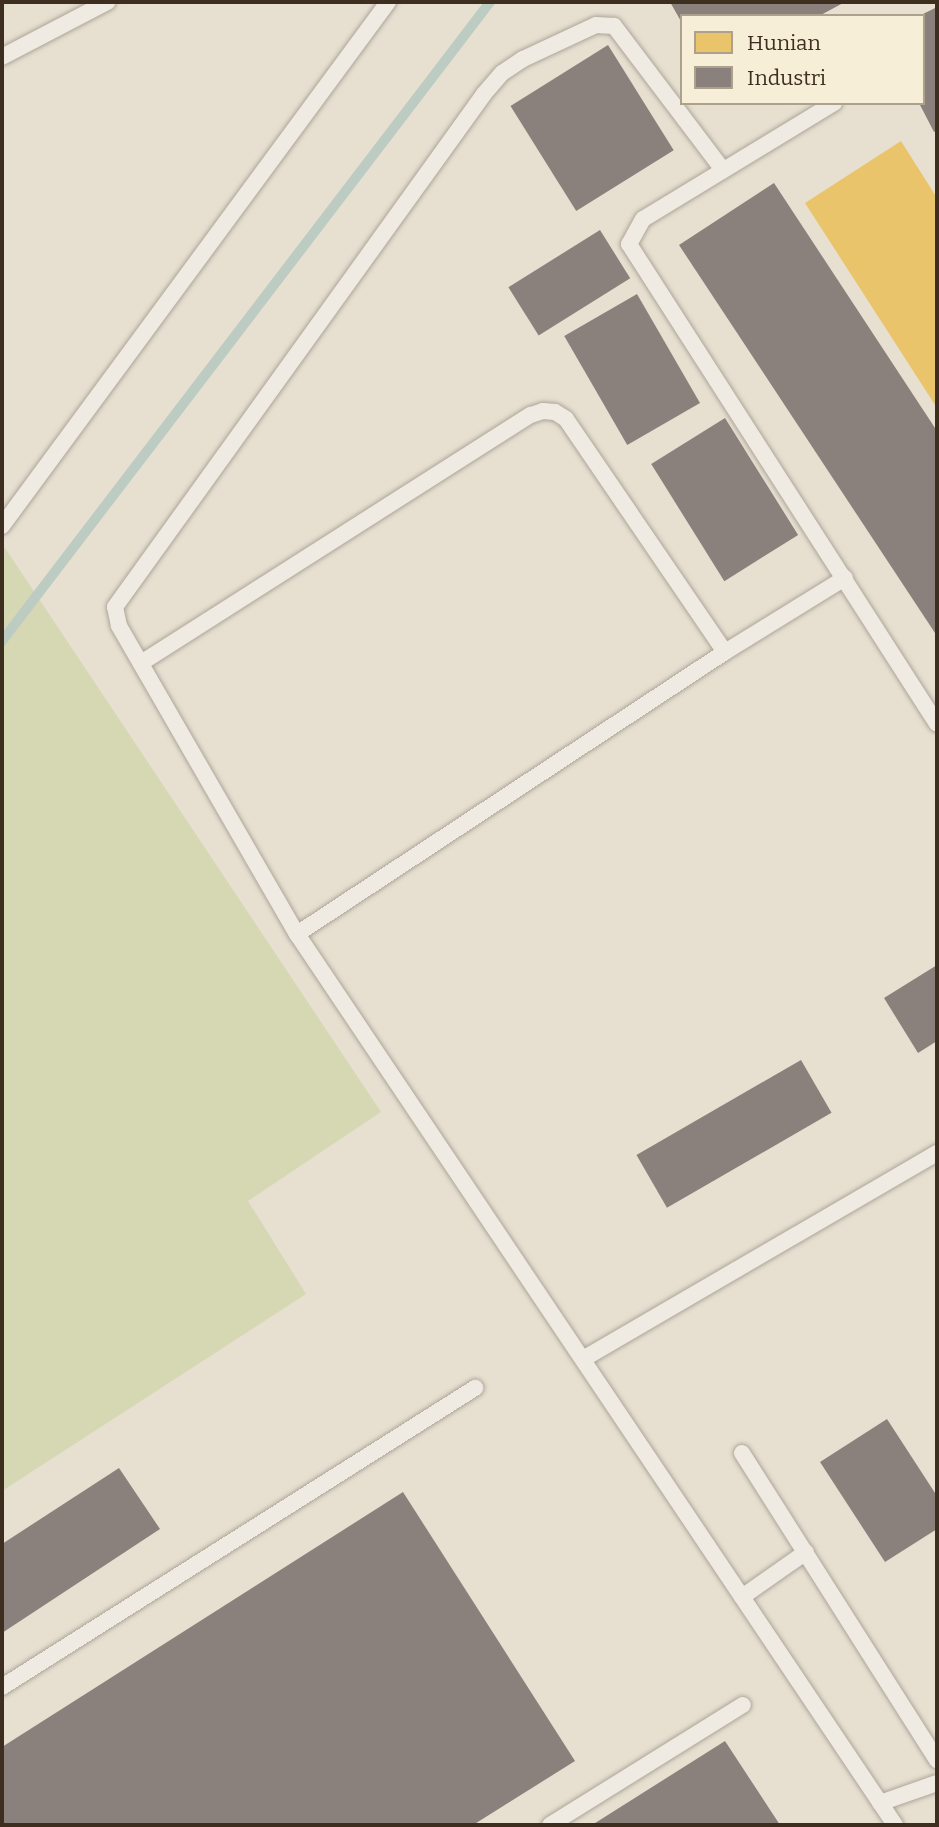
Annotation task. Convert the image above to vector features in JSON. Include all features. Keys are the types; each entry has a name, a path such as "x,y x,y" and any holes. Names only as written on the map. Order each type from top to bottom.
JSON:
{"lane":[{"path":"2,57 107,2"},
{"path":"2,526 388,2"},
{"path":"723,170 614,26 596,25 523,59 502,73 476,105 115,607 119,626 297,934 895,1825"},
{"path":"831,105 643,219 629,244 632,253 845,578 937,724"},
{"path":"141,663 531,415 543,411 555,412 566,419 725,652"},
{"path":"297,934 725,652 845,578"},
{"path":"583,1359 937,1153"},
{"path":"2,1687 475,1388"},
{"path":"742,1453 937,1760"},
{"path":"742,1597 806,1552"},
{"path":"550,1825 743,1704"},
{"path":"880,1803 937,1783"}],"green space":[{"path":"5,548 381,1112 248,1201 306,1294 2,1491 2,553"}],"building: Hunian":[{"path":"901,141 937,198 937,408 805,203"}],"building: Industri":[{"path":"670,2 845,2 823,14 680,14 680,20"},
{"path":"937,7 937,130 934,132 920,105 925,105 923,14"},
{"path":"608,45 674,150 576,211 510,106"},
{"path":"774,183 937,431 937,636 679,245"},
{"path":"600,230 630,278 539,336 508,287"},
{"path":"637,294 700,403 627,445 564,336"},
{"path":"725,418 798,535 724,581 651,464"},
{"path":"937,965 937,1041 918,1053 884,998"},
{"path":"801,1060 832,1113 667,1208 636,1155"},
{"path":"887,1419 937,1496 937,1529 885,1562 820,1462"},
{"path":"119,1468 160,1529 2,1633 2,1544"},
{"path":"403,1492 575,1761 473,1825 2,1825 2,1747"},
{"path":"725,1741 780,1825 592,1825"}],"waterway":[{"path":"2,641 490,2"}]}
